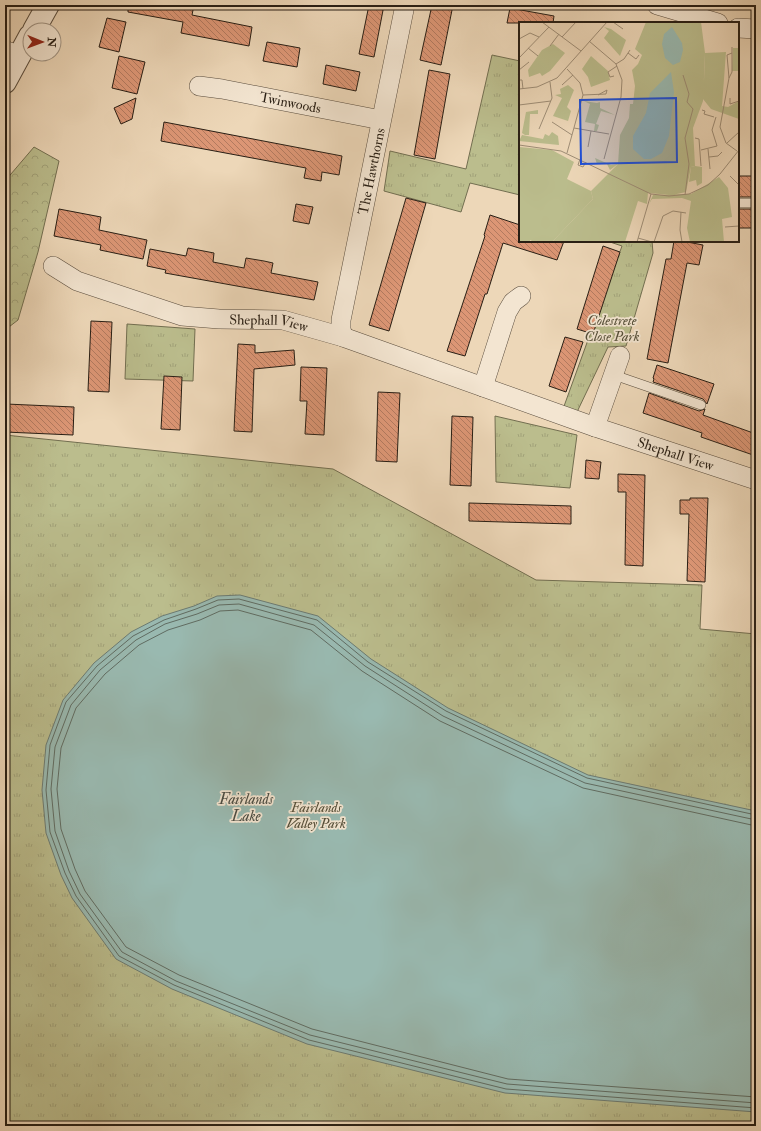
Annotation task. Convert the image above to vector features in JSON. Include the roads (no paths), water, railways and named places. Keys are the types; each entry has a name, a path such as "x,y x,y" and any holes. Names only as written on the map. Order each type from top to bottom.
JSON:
{"street":[{"path":"38,22 48,5"},
{"name":"The Hawthorns","path":"343,337 341,320 405,5"},
{"path":"656,5 715,22"},
{"path":"739,28 756,29"},
{"path":"5,82 19,44"},
{"name":"Twinwoods","path":"199,86 222,89 381,120"},
{"name":"Shephall View","path":"53,266 77,281 182,316 283,320 343,337 595,427 756,480"},
{"path":"483,387 507,312 513,302 521,296"},
{"path":"595,427 620,356"}],"lane":[{"path":"739,203 756,203"},
{"path":"614,374 701,405"}],"water":[{"name":"Fairlands Lake","path":"240,595 318,616 371,659 448,708 588,775 756,811 756,1112 505,1093 307,1044 172,989 116,959 72,898 61,875 46,833 42,790 46,745 63,700 94,663 131,632 162,616 194,606 217,596"}],"park label":[{"name":"Colestrete Close Park","path":"612,328"},
{"name":"Fairlands Valley Park","path":"316,816"}]}
